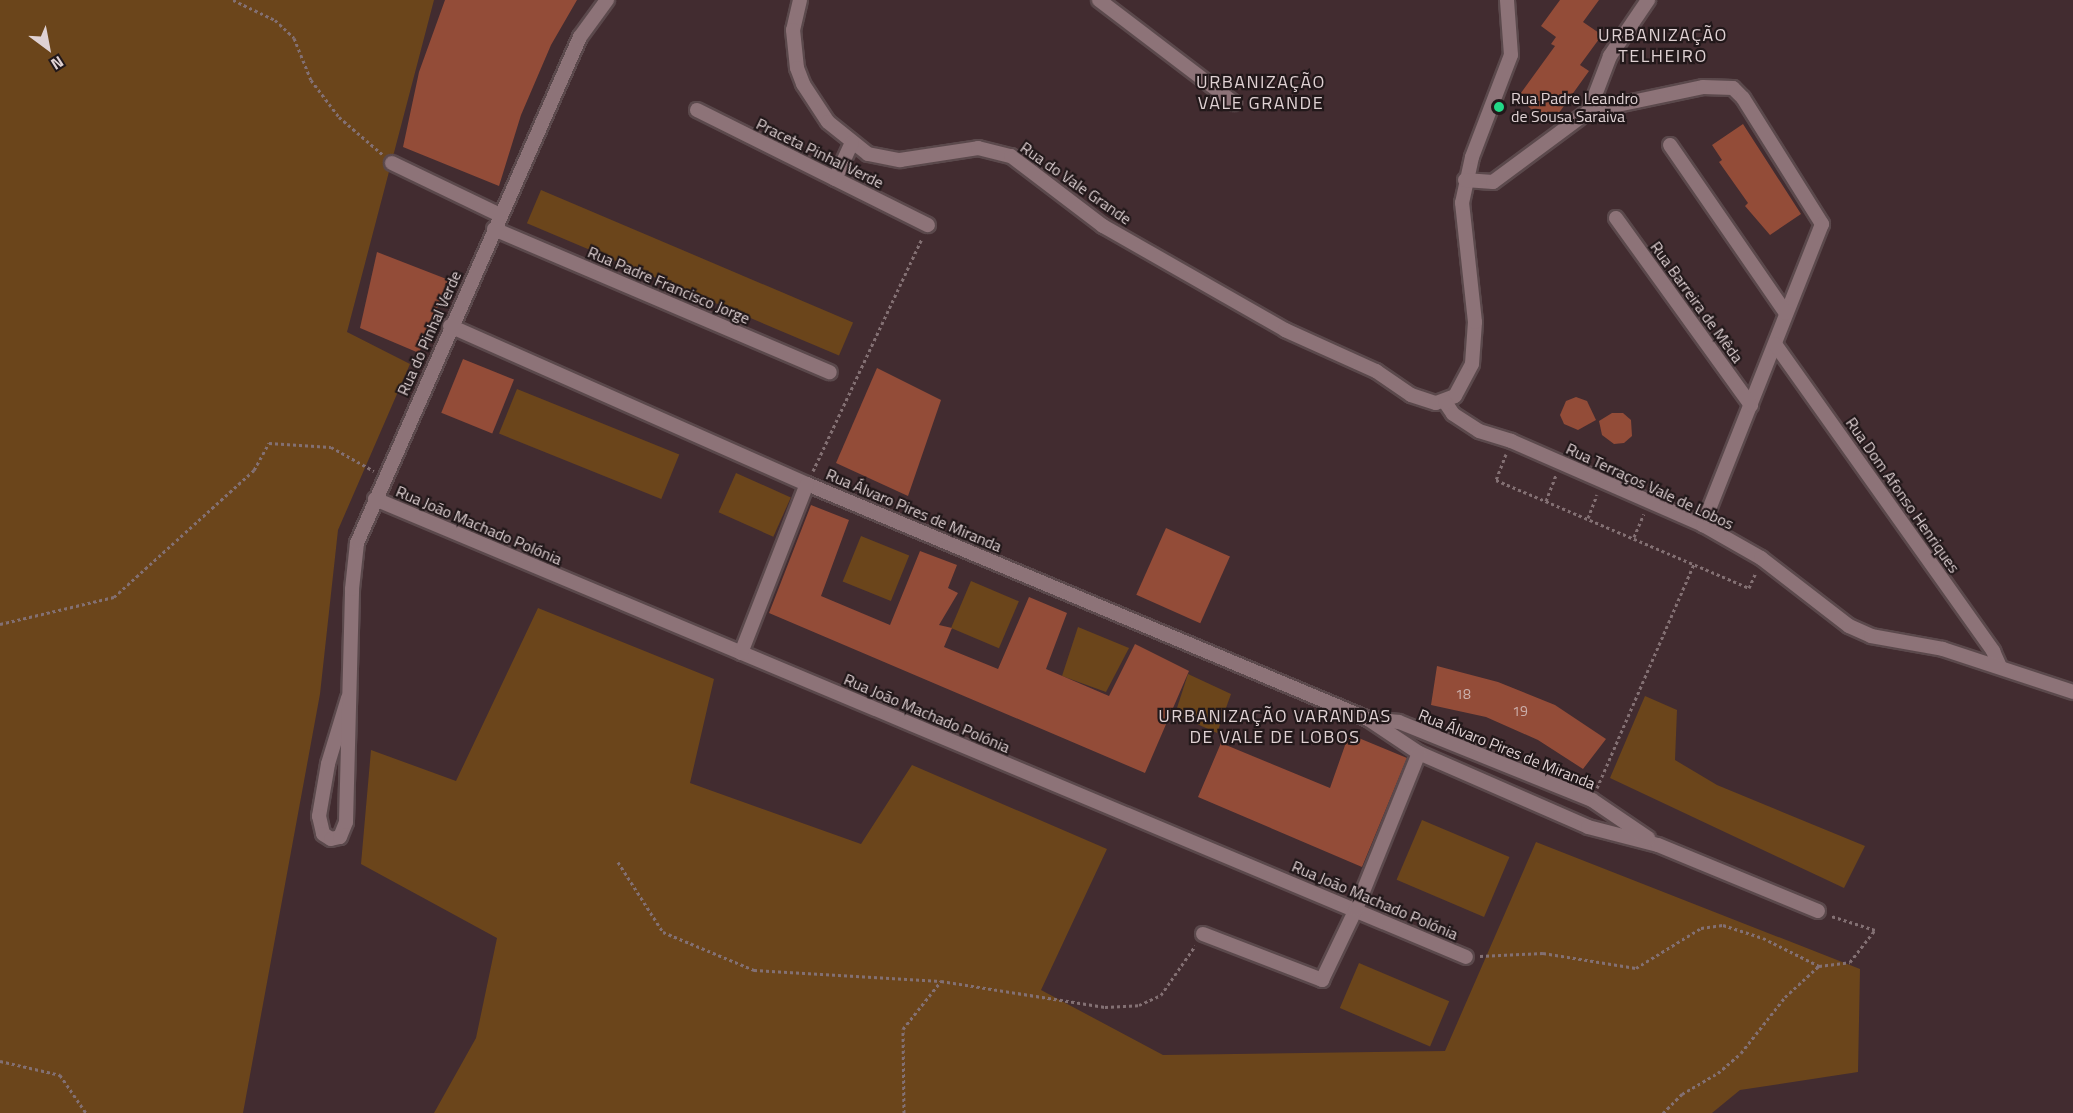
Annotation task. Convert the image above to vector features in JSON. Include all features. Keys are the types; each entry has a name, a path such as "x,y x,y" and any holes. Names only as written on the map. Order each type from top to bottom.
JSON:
{"street":[{"name":"Rua do Pinhal Verde","path":"348,698 353,564 375,499 580,37 607,0"},
{"name":"Rua do Vale Grande","path":"800,0 793,30 797,68 819,112 852,143 868,154 900,160 978,148 1011,156 1102,226 1285,330 1376,371 1411,395 1428,402 1445,402"},
{"path":"1099,0 1234,103"},
{"path":"1445,402 1463,387 1474,350 1475,322 1462,203 1465,180 1511,55 1508,0"},
{"path":"1589,111 1610,56 1647,0"},
{"path":"1465,180 1493,182 1589,111 1703,87 1733,88 1743,98 1822,224 1703,525"},
{"name":"Praceta Pinhal Verde","path":"697,111 928,225"},
{"path":"835,179 852,143"},
{"path":"1670,144 1786,313"},
{"path":"392,162 500,215"},
{"name":"Rua Barreira de Mêda","path":"1616,218 1751,405"},
{"name":"Rua Padre Francisco Jorge","path":"494,228 830,372"},
{"name":"Rua Álvaro Pires de Miranda","path":"450,326 807,484 1368,719 1419,753 1588,827 1658,845 1818,911"},
{"name":"Rua Dom Afonso Henriques","path":"1775,344 1987,642 2000,667"},
{"name":"Rua Terraços Vale de Lobos","path":"1445,402 1465,424 1561,462 1703,525 1761,558 1850,626 1872,636 1943,649 2073,692"},
{"path":"741,653 807,484"},
{"name":"Rua João Machado Polónia","path":"375,499 1466,957"},
{"path":"348,698 351,728 346,822 340,837 331,839 323,834 319,816 328,764 348,698"},
{"name":"Rua Álvaro Pires de Miranda","path":"1368,719 1399,722 1592,800 1658,845"},
{"path":"1203,934 1322,980 1356,909 1419,753"}],"path":[{"path":"233,0 275,20 294,38 311,80 339,117 392,162"},
{"path":"807,484 928,225"},
{"path":"1511,441 1496,480 1635,537 1749,588 1761,558"},
{"path":"0,624 114,597 254,470 269,443 331,447 384,477"},
{"path":"1546,501 1561,462"},
{"path":"1588,518 1603,480"},
{"path":"1635,537 1649,502"},
{"path":"1592,800 1694,564"},
{"path":"618,861 663,932 754,970 941,981 1105,1007 1139,1005 1165,990 1203,934"},
{"path":"1466,957 1543,953 1636,968 1701,928 1723,926 1763,938 1819,966 1850,962 1875,930 1818,911"},
{"path":"1663,1113 1682,1094 1718,1073 1741,1053 1785,997 1819,966"},
{"path":"904,1113 903,1029 941,981"},
{"path":"0,1061 60,1075 86,1113"}],"shaded area":[{"path":"0,0 434,0 347,332 410,364 338,530 320,694 243,1113 0,1113"},
{"path":"541,190 853,322 839,356 527,223"},
{"path":"517,389 679,455 661,499 499,434"},
{"path":"736,473 791,497 773,537 719,512"},
{"path":"861,536 909,555 891,601 843,581"},
{"path":"971,581 1019,601 999,648 951,628"},
{"path":"538,608 714,679 690,783 861,844 912,765 1107,849 1041,990 1163,1055 1445,1051 1536,842 1860,969 1858,1072 1740,1090 1712,1113 434,1113 476,1038 497,938 361,864 371,750 456,781"},
{"path":"1078,627 1129,648 1106,692 1062,676"},
{"path":"1188,674 1231,694 1217,733 1175,714"},
{"path":"1645,696 1677,710 1675,760 1717,785 1865,846 1844,888 1610,778"},
{"path":"1422,820 1509,857 1484,917 1397,880"},
{"path":"1359,963 1449,1001 1430,1046 1340,1008"}],"building":[{"path":"445,0 577,0 551,45 521,115 499,186 403,147 419,72"},
{"path":"1560,0 1599,0 1583,22 1602,35 1580,65 1589,71 1556,117 1550,112 1544,121 1518,97 1555,46 1551,44 1556,37 1541,26"},
{"path":"1743,124 1801,214 1770,235 1745,206 1748,203 1719,162 1722,160 1712,145"},
{"path":"377,252 449,280 419,353 360,328"},
{"path":"463,359 514,380 492,433 441,413"},
{"path":"877,368 941,400 908,496 836,463"},
{"path":"1576,397 1587,401 1596,420 1578,430 1564,424 1560,415 1566,401"},
{"path":"1612,413 1623,413 1631,420 1632,436 1624,443 1614,444 1602,435 1599,421"},
{"path":"811,505 849,520 821,596 890,625 920,551 957,565 948,588 958,593 939,625 952,628 944,647 998,669 1029,597 1067,613 1046,669 1109,696 1135,644 1189,671 1145,773 769,613"},
{"path":"1166,528 1230,556 1200,623 1136,595"},
{"path":"1437,666 1498,682 1555,705 1606,739 1583,769 1538,740 1486,717 1431,705"},
{"path":"1349,734 1407,758 1362,867 1198,797 1221,743 1330,788"}],"place":[{"name":"Rua Padre Leandro de Sousa Saraiva","path":"1499,107"}],"district":[{"name":"URBANIZAÇÃO TELHEIRO","path":"1663,46"},
{"name":"URBANIZAÇÃO VALE GRANDE","path":"1261,94"},
{"name":"URBANIZAÇÃO VARANDAS DE VALE DE LOBOS","path":"1275,727"}]}
